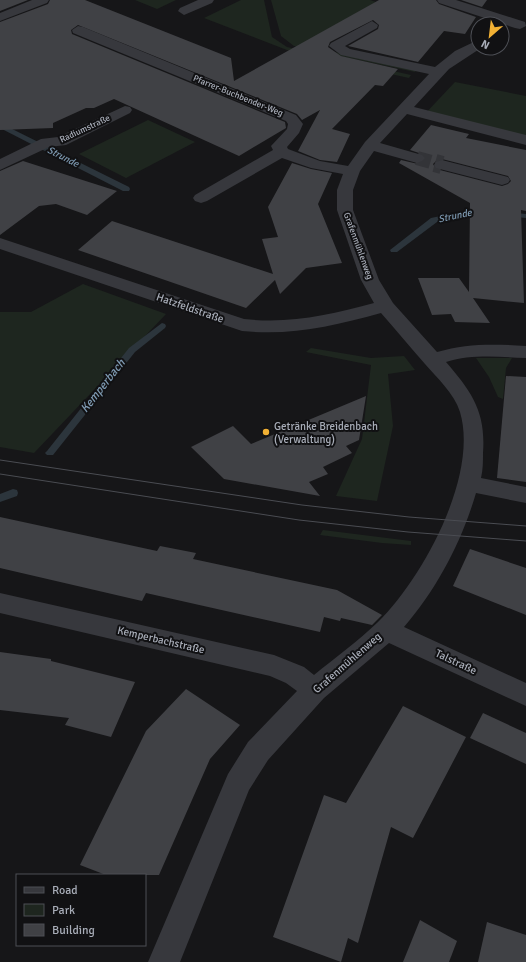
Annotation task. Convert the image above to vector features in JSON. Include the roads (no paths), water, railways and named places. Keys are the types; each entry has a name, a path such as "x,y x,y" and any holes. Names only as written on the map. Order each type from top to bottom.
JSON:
{"street":[{"path":"0,17 43,0"},
{"path":"184,12 208,0"},
{"path":"443,0 523,24"},
{"path":"510,30 523,24"},
{"path":"372,25 336,46 346,52 439,72"},
{"name":"Pfarrer-Buchbender-Weg","path":"78,30 291,118 296,124 294,130 278,146 281,152"},
{"name":"Grafenmühlenweg","path":"164,962 238,783 258,751 315,690 386,630 409,604 425,582 449,536 468,484 474,436 470,412 459,390 385,306 370,280 345,210 345,190 352,170 370,145 439,72 460,54 470,48"},
{"name":"Radiumstraße","path":"0,165 46,142 61,142 126,110"},
{"path":"404,110 526,140"},
{"path":"370,145 417,158"},
{"path":"201,198 281,152 317,164 352,170"},
{"path":"442,164 502,180"},
{"name":"Hatzfeldstraße","path":"0,243 242,325 273,328 309,326 385,306"},
{"path":"432,360 459,352 478,350 526,352"},
{"path":"468,484 526,495"},
{"name":"Kemperbachstraße","path":"0,603 274,666 295,675 315,690"},
{"name":"Talstraße","path":"386,630 526,695"}],"waterway":[{"name":"Strunde","path":"0,125 126,189"},
{"name":"Strunde","path":"394,250 434,220 455,215 483,212"},
{"name":"Strunde","path":"509,214 526,216"},
{"name":"Kemperbach","path":"50,453 132,350 162,326"},
{"name":"Kemperbach","path":"0,498 13,493"}],"tunnel":[{"path":"417,158 438,164"},
{"path":"435,163 442,165"}],"tram line":[{"path":"0,460 302,505 409,517 526,526"},
{"path":"0,474 299,520 408,532 526,541"}],"place":[{"name":"Getränke Breidenbach (Verwaltung)","path":"266,432"}]}
